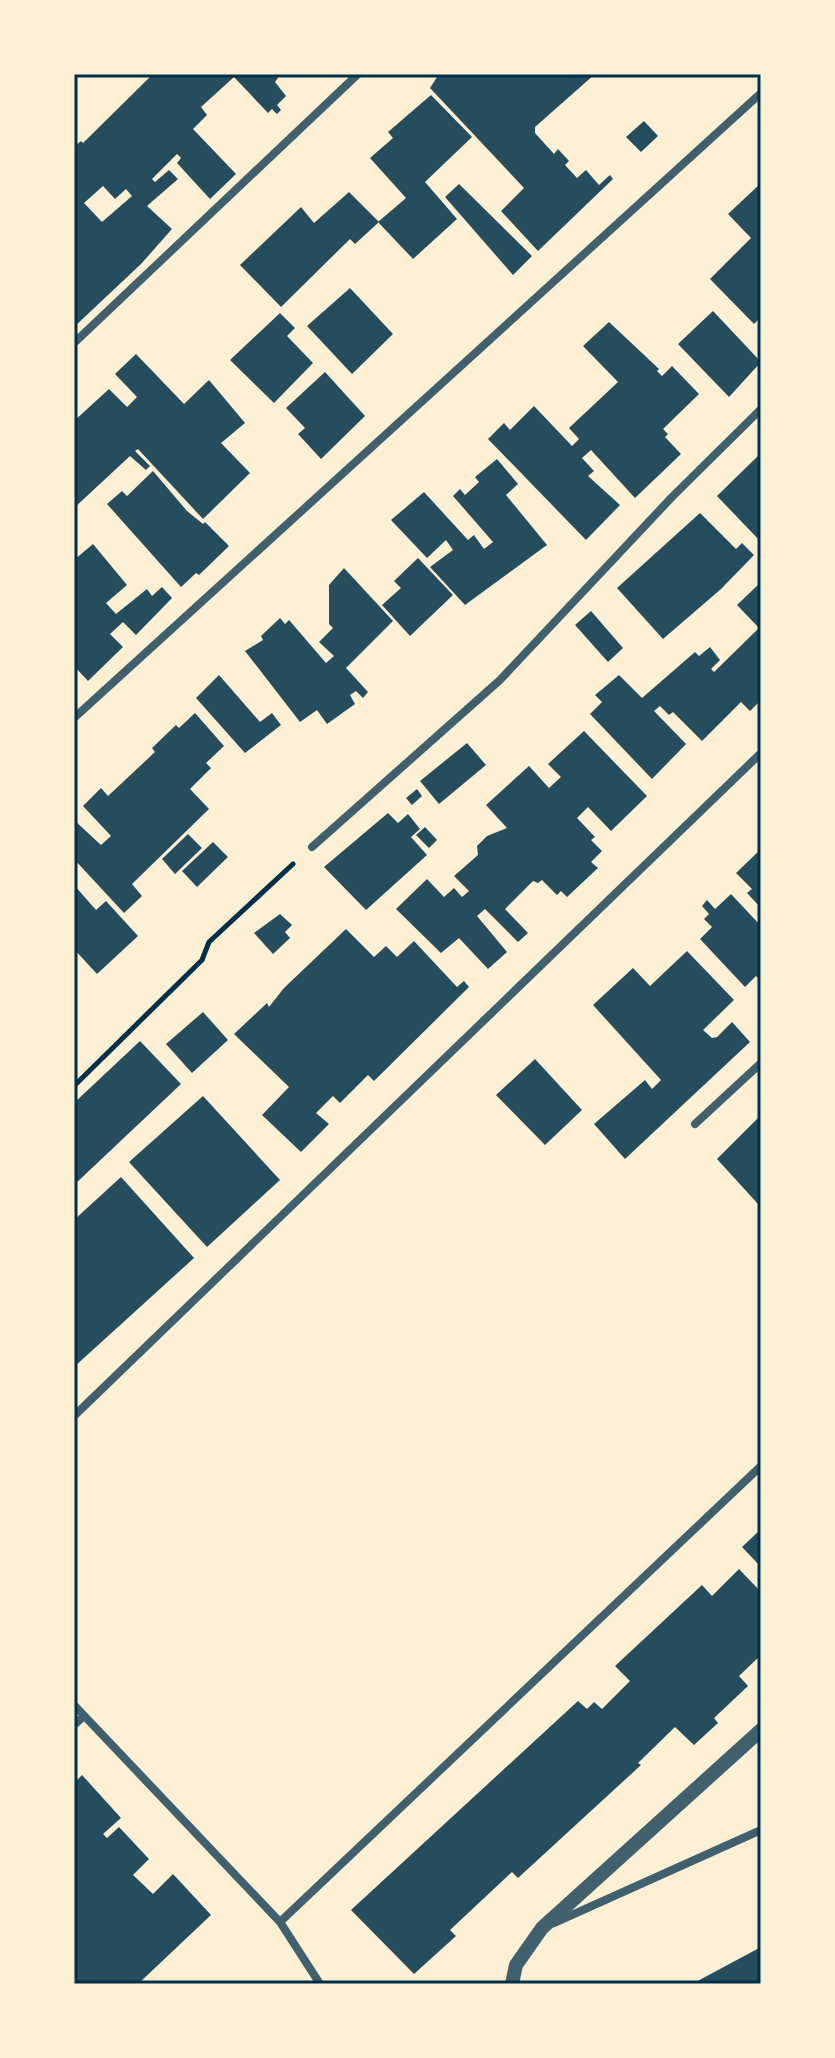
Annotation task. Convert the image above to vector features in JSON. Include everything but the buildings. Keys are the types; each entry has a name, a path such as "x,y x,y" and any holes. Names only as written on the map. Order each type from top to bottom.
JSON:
{"street":[{"path":"74,343 358,74"},
{"path":"74,718 761,93"},
{"path":"312,847 500,680 672,497 761,409"},
{"path":"74,1416 761,753"},
{"path":"695,1124 761,1063"},
{"path":"280,1922 761,1466"},
{"path":"74,1705 280,1922 320,1984"},
{"path":"74,1725 84,1716"},
{"path":"512,1984 516,1965 542,1928 761,1730"},
{"path":"542,1928 761,1830"}],"path":[{"path":"74,1086 202,960 209,942 312,847"}]}
